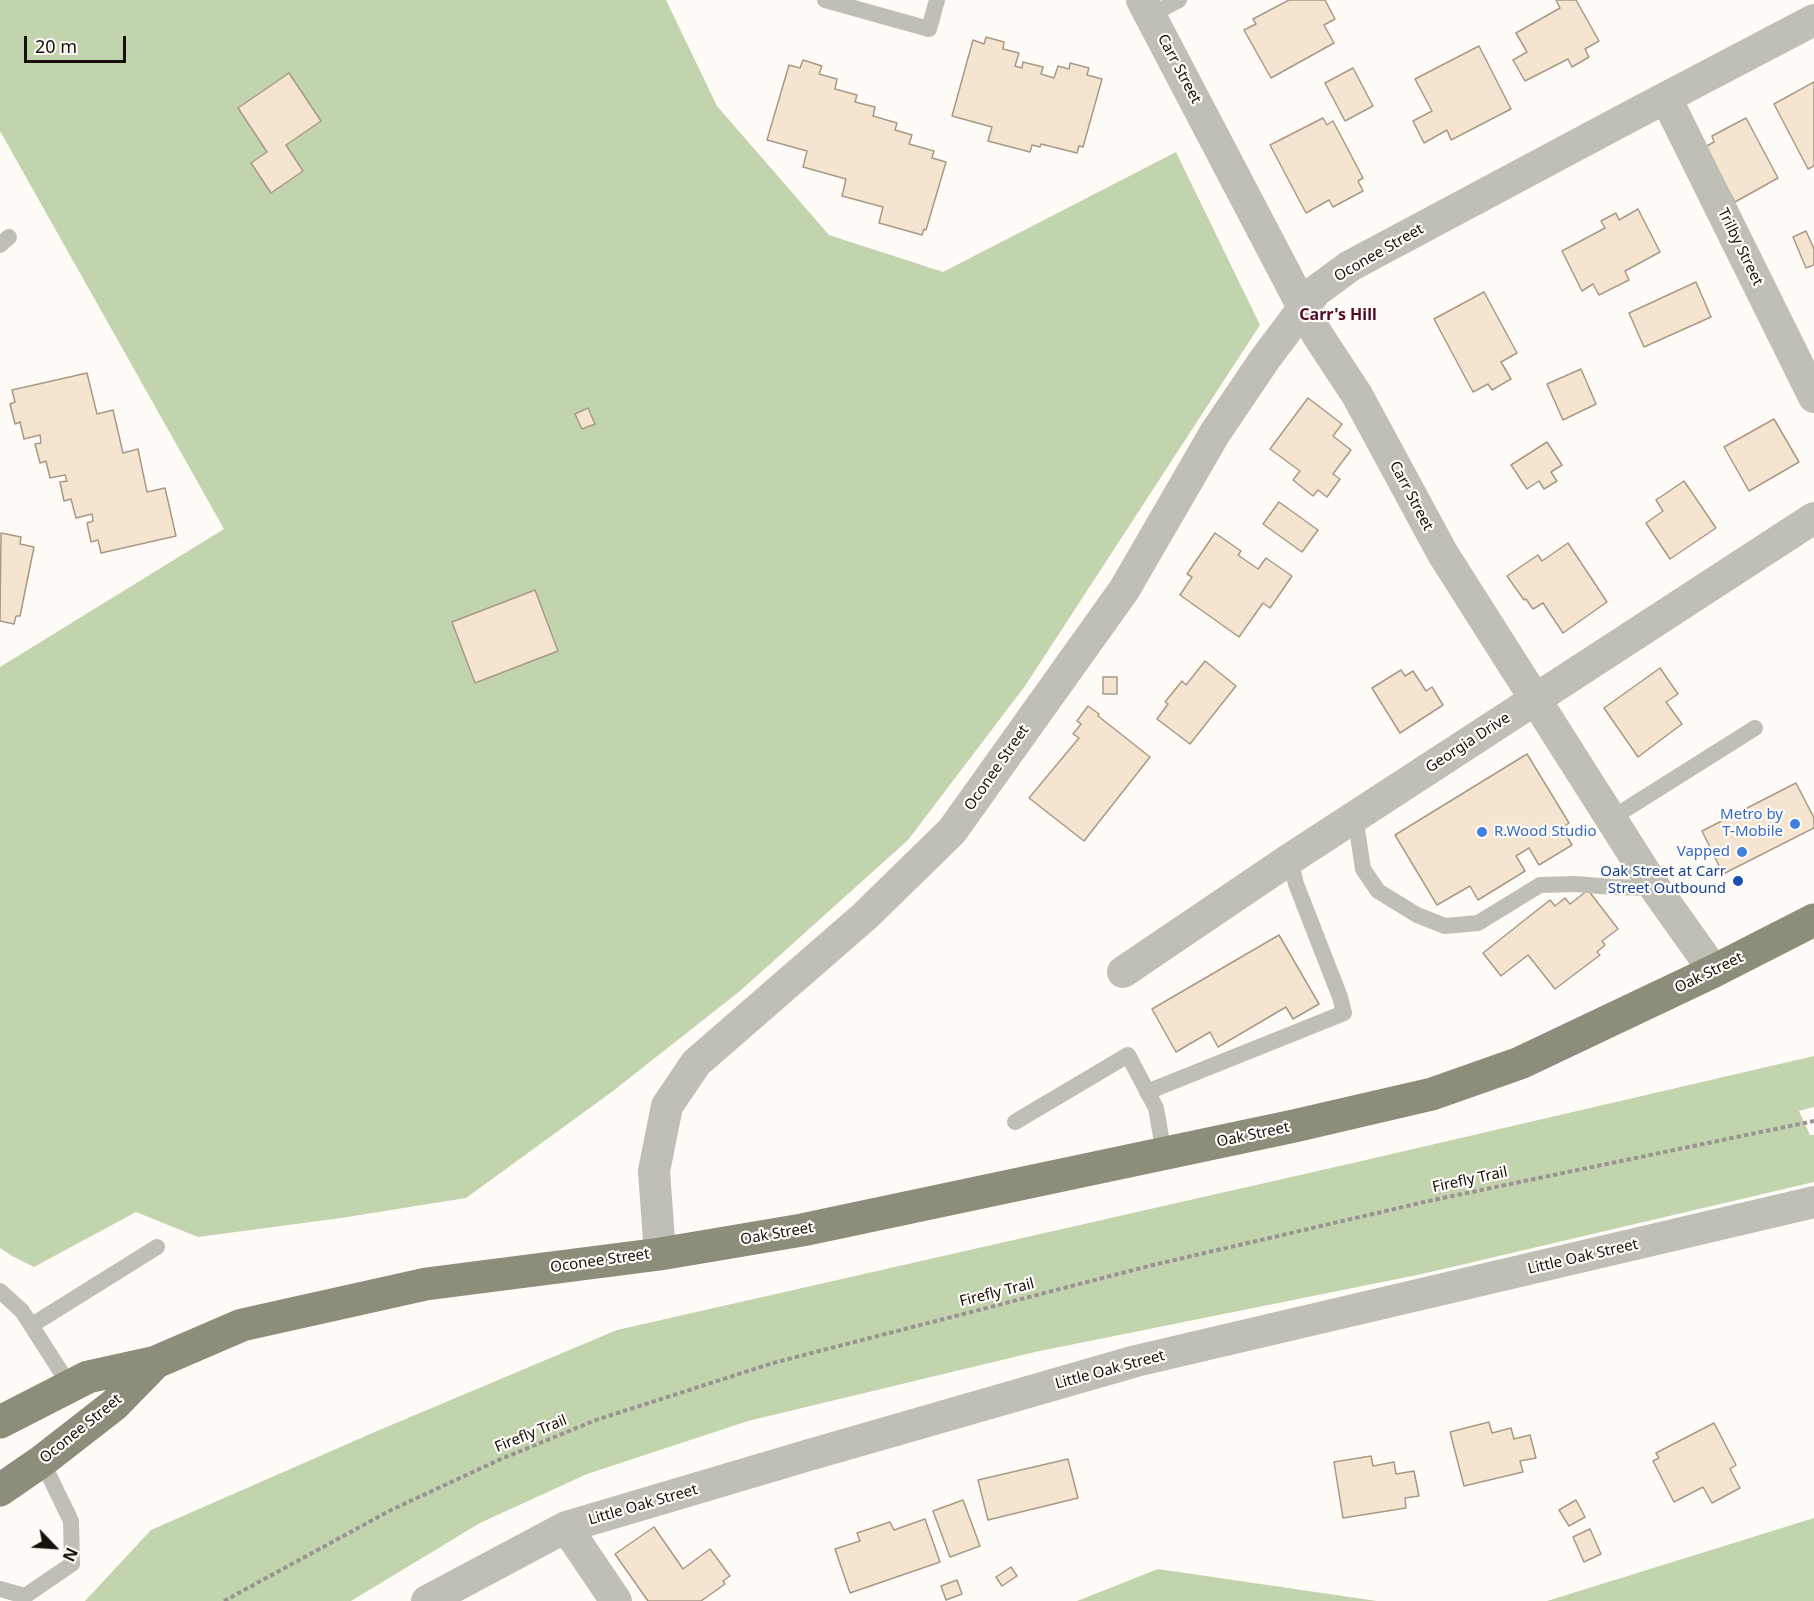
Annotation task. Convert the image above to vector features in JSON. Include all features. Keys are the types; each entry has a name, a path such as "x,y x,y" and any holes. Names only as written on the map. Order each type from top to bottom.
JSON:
{"main road":[{"name":"Oak Street","path":"660,1254 802,1230 1294,1126 1432,1094 1520,1064 1714,971 1814,920"},
{"name":"Oconee Street","path":"0,1422 88,1377 156,1362 242,1325 426,1284 660,1254"},
{"name":"Oconee Street","path":"0,1490 42,1461 114,1405 156,1362"}],"street":[{"name":"Carr Street","path":"1147,8 1317,334 1357,395 1443,554 1656,888 1714,971"},
{"name":"Oconee Street","path":"660,1254 654,1171 667,1106 696,1063 865,916 952,831 1124,590 1215,433 1265,359 1316,291 1350,267 1814,20"},
{"name":"Trilby Street","path":"1666,98 1814,397"},
{"name":"Georgia Drive","path":"1123,972 1290,859 1814,518"},
{"name":"Little Oak Street","path":"427,1601 566,1527 820,1452 1136,1362 1814,1202"},
{"path":"566,1527 616,1601"}],"lane":[{"path":"825,0 929,29 937,0"},
{"path":"1147,8 1179,0"},
{"path":"1612,818 1755,728"},
{"path":"1356,816 1363,869 1378,891 1417,915 1445,926 1478,923 1540,885 1575,884 1656,888"},
{"path":"1147,1092 1344,1013 1296,884 1290,859"},
{"path":"1015,1122 1128,1055 1156,1108 1164,1154"},
{"path":"32,1325 157,1247"},
{"path":"0,1291 22,1311 70,1386"},
{"path":"0,1589 26,1596 72,1564 71,1521 42,1461"}],"path":[{"name":"Firefly Trail","path":"224,1601 391,1510 501,1459 596,1420 773,1363 1153,1265 1432,1200 1814,1121"}],"green space":[{"path":"0,0 666,0 717,106 829,235 943,272 1176,152 1260,325 1025,686 908,840 740,991 613,1091 466,1198 198,1237 136,1212 34,1267 0,1248 0,667 224,529 0,131"},
{"path":"1814,1056 1814,1107 1799,1111 1810,1135 1814,1135 1814,1182 1422,1274 1035,1352 748,1421 587,1474 480,1523 351,1601 85,1601 151,1530 377,1431 617,1330"},
{"path":"1814,1518 1814,1601 1547,1601"},
{"path":"1158,1569 1377,1601 1077,1601"}],"building":[{"path":"1289,0 1325,0 1335,19 1324,25 1334,43 1271,78 1244,30 1256,24 1253,19"},
{"path":"1556,0 1576,0 1599,41 1585,49 1589,57 1572,67 1568,59 1525,81 1513,60 1527,52 1516,33 1560,8"},
{"path":"986,37 1004,42 1003,49 1019,53 1015,66 1022,68 1023,62 1043,67 1041,74 1054,78 1058,66 1069,69 1070,63 1089,68 1087,75 1102,79 1083,147 1079,146 1077,153 1041,144 1040,147 1032,145 1030,152 988,141 992,127 952,116 973,40 984,44"},
{"path":"1479,46 1511,109 1451,140 1447,130 1424,143 1413,121 1432,111 1415,79"},
{"path":"803,60 822,66 819,74 837,79 835,89 857,95 855,102 875,107 873,116 897,123 895,130 912,135 909,144 934,151 932,158 946,162 926,230 924,229 922,235 879,223 883,207 842,196 846,179 803,167 807,151 767,140 789,65 800,68"},
{"path":"1353,68 1373,106 1345,121 1325,83"},
{"path":"289,73 321,121 286,145 303,171 271,193 251,163 267,152 238,108"},
{"path":"1814,82 1814,166 1808,169 1774,104"},
{"path":"1323,118 1327,125 1333,121 1363,178 1358,181 1363,191 1333,207 1329,200 1306,213 1270,145"},
{"path":"1746,118 1778,178 1735,202 1705,147 1714,142 1712,136"},
{"path":"1638,209 1660,252 1625,271 1629,280 1599,295 1593,284 1582,291 1562,251 1605,228 1601,221 1616,213 1619,220"},
{"path":"1806,231 1814,249 1814,265 1806,268 1793,237"},
{"path":"1696,282 1711,317 1644,347 1629,313"},
{"path":"1484,292 1517,353 1501,362 1511,379 1492,390 1488,384 1473,392 1434,319"},
{"path":"1581,369 1596,404 1563,420 1547,384"},
{"path":"87,373 97,414 113,410 123,453 138,449 147,492 165,488 176,536 101,553 98,540 91,542 87,523 93,521 92,514 76,518 71,499 64,501 60,482 67,481 65,475 50,478 46,461 40,463 35,444 41,443 40,435 24,439 20,422 15,424 10,404 15,402 12,390"},
{"path":"1308,398 1342,424 1333,436 1351,450 1333,474 1340,479 1327,497 1318,490 1313,496 1293,480 1300,471 1270,449"},
{"path":"588,408 595,424 582,429 575,414"},
{"path":"1774,419 1799,462 1749,491 1724,447"},
{"path":"1547,442 1562,465 1551,472 1557,481 1544,489 1539,481 1527,489 1511,465"},
{"path":"1684,481 1716,528 1670,559 1646,523 1663,511 1656,500"},
{"path":"1279,502 1318,530 1302,552 1263,524"},
{"path":"1,533 21,537 20,544 34,547 20,616 16,616 14,624 0,621"},
{"path":"1215,533 1241,551 1238,555 1258,569 1266,558 1292,576 1270,608 1263,603 1239,637 1180,595 1192,577 1187,574"},
{"path":"1568,543 1607,602 1563,633 1543,603 1533,609 1507,576 1538,555 1542,561"},
{"path":"535,590 558,651 475,683 452,622"},
{"path":"1205,661 1236,686 1190,744 1157,719 1168,704 1165,702 1182,681 1186,685"},
{"path":"1660,668 1678,694 1666,702 1682,724 1638,757 1604,708"},
{"path":"1401,670 1405,676 1413,671 1426,691 1432,687 1443,705 1400,733 1372,688"},
{"path":"1103,677 1117,677 1117,694 1103,694"},
{"path":"1088,706 1150,757 1084,841 1029,798 1079,738 1073,734 1081,724 1077,721"},
{"name":"R.Wood Studio","path":"1527,754 1569,823 1562,828 1572,845 1539,865 1529,848 1516,856 1525,871 1478,900 1470,886 1437,905 1395,835"},
{"path":"1796,783 1814,818 1814,828 1723,874 1702,831"},
{"path":"1588,890 1618,929 1602,941 1605,945 1597,952 1600,955 1555,989 1528,955 1501,976 1483,953 1550,900 1555,906 1565,898 1570,904"},
{"path":"1279,935 1319,1004 1293,1019 1286,1007 1218,1047 1210,1032 1176,1052 1152,1009"},
{"path":"1489,1422 1492,1433 1511,1428 1514,1439 1530,1435 1536,1458 1520,1461 1523,1472 1464,1486 1450,1432"},
{"path":"1714,1423 1736,1465 1730,1469 1740,1488 1712,1503 1703,1487 1674,1502 1653,1461 1659,1458 1656,1453"},
{"path":"1371,1456 1373,1466 1394,1462 1396,1474 1414,1471 1419,1496 1405,1498 1406,1508 1343,1518 1334,1462"},
{"path":"1068,1459 1078,1498 988,1520 978,1480"},
{"path":"963,1500 980,1546 950,1557 933,1511"},
{"path":"1576,1500 1585,1517 1569,1526 1559,1510"},
{"path":"925,1519 940,1562 850,1593 835,1549 860,1541 857,1533 890,1522 894,1530"},
{"path":"654,1527 683,1569 710,1549 730,1576 723,1581 725,1584 701,1601 648,1601 615,1554"},
{"path":"1590,1529 1601,1554 1584,1562 1573,1537"},
{"path":"1011,1567 1017,1576 1002,1586 996,1577"},
{"path":"957,1580 962,1594 946,1600 941,1586"}],"place":[{"name":"Metro by T-Mobile","path":"1795,824"},
{"name":"R.Wood Studio","path":"1482,832"},
{"name":"Vapped","path":"1742,852"},
{"name":"Oak Street at Carr Street Outbound","path":"1738,881"}],"district":[{"name":"Carr's Hill","path":"1338,315"}]}
